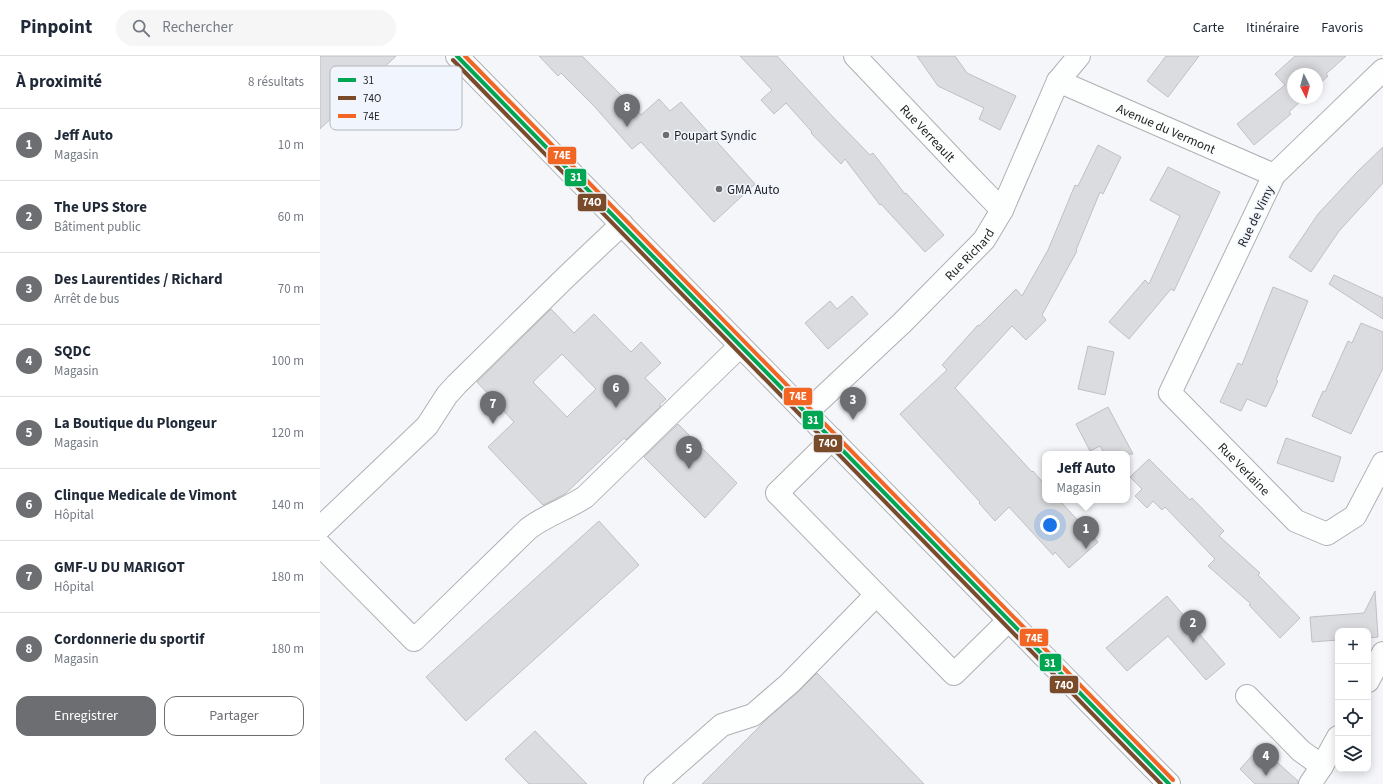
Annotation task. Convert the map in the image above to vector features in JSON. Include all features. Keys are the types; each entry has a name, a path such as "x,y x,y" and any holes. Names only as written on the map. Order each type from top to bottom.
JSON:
{"street":[{"path":"457,56 1169,784"},
{"name":"Rue Verreault","path":"855,56 1002,210"},
{"name":"Rue Richard","path":"806,413 898,326 978,247 989,233 1002,210 1058,81 1079,56"},
{"name":"Rue de Vimy","path":"1170,394 1274,175 1383,70"},
{"name":"Avenue du Vermont","path":"1058,81 1274,175"},
{"path":"320,528 427,426 447,395 457,384 622,224"},
{"path":"320,545 414,640 528,529 537,522 585,497 740,346"},
{"name":"Rue Verlaine","path":"1170,394 1296,521 1327,534 1355,516 1383,463"},
{"path":"832,439 776,493 954,674 1009,620"},
{"path":"655,784 722,725 753,715 790,682 876,595"},
{"path":"1371,675 1383,653"},
{"path":"1246,696 1301,751 1322,766"},
{"path":"1310,784 1335,742"}],"building":[{"path":"320,56 396,56 386,66 330,66 330,119 320,129"},
{"path":"539,56 582,56 626,100 627,99 641,115 659,99 670,111 681,102 755,184 714,222 641,142 632,149 594,106 561,73 558,76"},
{"path":"740,56 777,56 870,155 873,153 905,194 906,193 944,235 925,252 881,204 880,205 845,159 841,164 811,133 812,132 786,103 774,114 761,100 772,90"},
{"path":"917,56 955,56 967,73 1016,96 1000,130 979,119 984,108 938,86"},
{"path":"1166,56 1199,56 1168,97 1147,81"},
{"path":"1295,56 1346,56 1326,74 1328,76 1323,81 1323,68 1287,68 1287,104 1298,104 1289,112 1291,114 1254,145 1237,124 1285,85 1275,74"},
{"path":"1098,145 1121,157 1103,194 1100,192 1076,250 1077,251 1042,315 1046,320 1026,340 1012,326 955,388 1042,482 1042,503 1062,503 1098,542 1069,568 1055,552 1053,555 1009,507 995,521 979,503 980,502 900,414 947,370 942,365 978,325 979,326 1016,289 1022,296 1048,250 1075,185 1078,186"},
{"path":"1383,147 1383,183 1339,231 1311,272 1289,257 1318,214 1357,172"},
{"path":"1168,167 1220,192 1174,291 1171,289 1129,339 1109,322 1145,280 1149,284 1180,216 1150,200"},
{"path":"1334,275 1383,298 1383,319 1329,284"},
{"path":"1273,287 1308,301 1276,380 1278,381 1266,407 1247,399 1241,411 1220,402 1238,363 1242,365"},
{"path":"852,296 868,314 828,349 805,323 830,301 837,309"},
{"path":"551,309 574,333 594,314 631,352 641,342 661,363 645,378 666,399 659,405 661,406 626,440 624,438 565,494 543,505 488,447 514,422 477,382","holes":["562,354 596,389 567,417 533,382"]},
{"path":"1361,323 1383,332 1383,368 1351,434 1312,416 1323,391 1325,392 1348,341 1352,343"},
{"path":"1088,346 1114,352 1105,395 1078,389"},
{"path":"1108,407 1133,454 1130,454 1130,451 1103,451 1100,446 1090,451 1076,424"},
{"path":"678,424 737,483 705,518 644,457"},
{"path":"1286,438 1341,457 1333,482 1277,463"},
{"path":"1149,459 1190,500 1192,498 1224,531 1219,536 1260,573 1258,575 1300,618 1280,638 1249,605 1251,604 1208,566 1215,559 1165,507 1162,510 1153,501 1147,508 1135,496 1142,489 1130,477"},
{"path":"599,521 639,565 466,721 426,677"},
{"path":"1375,591 1378,637 1371,638 1371,628 1335,628 1335,640 1312,642 1310,617 1364,613"},
{"path":"1167,596 1225,664 1206,680 1168,636 1127,671 1106,648"},
{"path":"817,673 924,784 702,784 769,717"},
{"path":"535,731 587,784 529,784 505,759"},
{"path":"1260,747 1298,781 1298,784 1255,784 1240,769"}],"transit line":[{"name":"31","path":"457,56 1169,784"},
{"name":"74E","path":"465,56 1173,780"},
{"name":"74O","path":"453,60 459,66"},
{"name":"74O","path":"462,69 1161,784"}],"place":[{"name":"Cordonnerie du sportif","path":"627,127"},
{"name":"Poupart Syndic","path":"666,135"},
{"name":"GMA Auto","path":"719,189"},
{"name":"Clinque Medicale de Vimont","path":"616,408"},
{"name":"Des Laurentides / Richard","path":"853,420"},
{"name":"GMF-U DU MARIGOT","path":"493,424"},
{"name":"La Boutique du Plongeur","path":"689,469"},
{"name":"Jeff Auto","path":"1086,549"},
{"name":"The UPS Store","path":"1193,643"},
{"name":"SQDC","path":"1266,776"}]}
